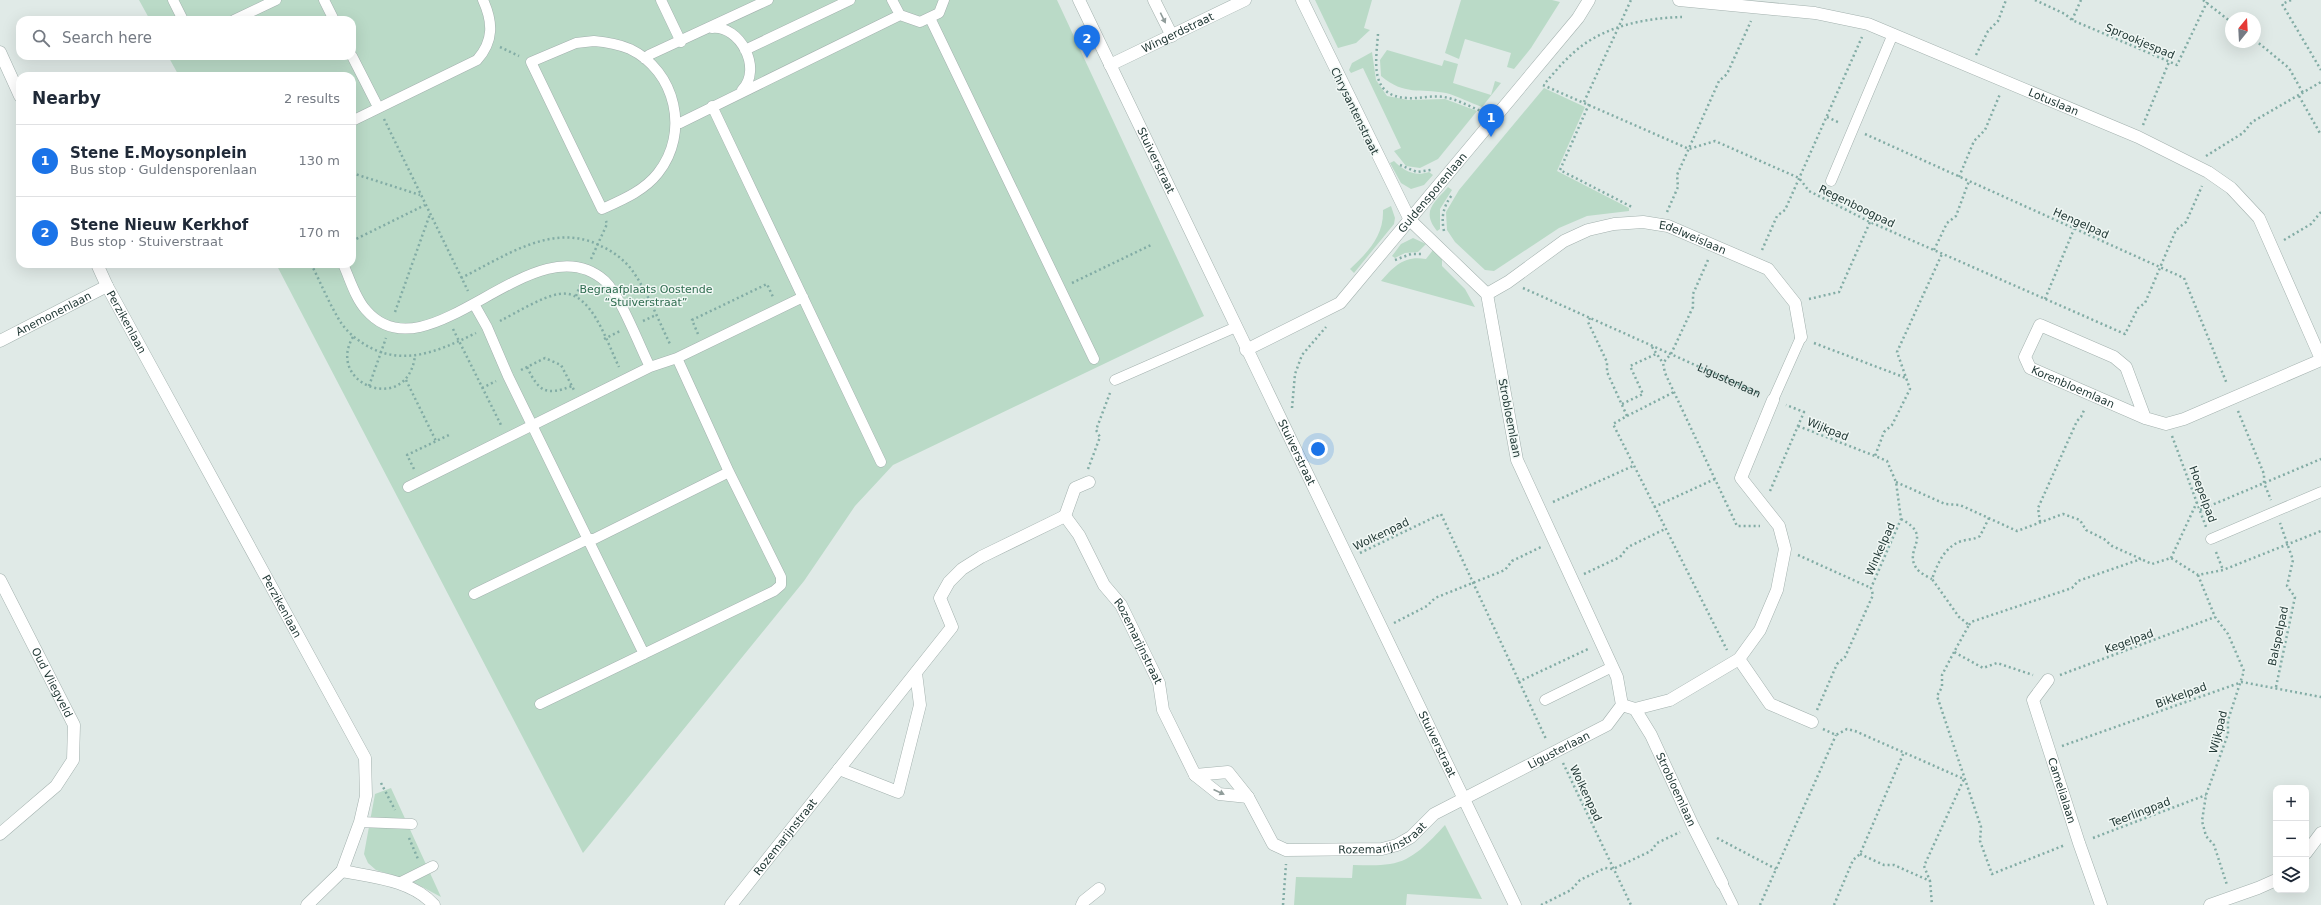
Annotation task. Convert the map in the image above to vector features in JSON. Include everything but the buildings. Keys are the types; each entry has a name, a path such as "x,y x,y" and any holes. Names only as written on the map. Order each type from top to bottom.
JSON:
{"street":[{"name":"Stuiverstraat","path":"1079,0 1246,350 1515,905"},
{"path":"1154,0 1172,36"},
{"name":"Wingerdstraat","path":"1110,65 1245,0"},
{"name":"Chrysantenstraat","path":"1302,0 1380,162 1410,220"},
{"name":"Guldensporenlaan","path":"1246,350 1340,303 1578,18 1589,0"},
{"name":"Lotuslaan","path":"1679,0 1835,16 1868,24 2006,80 2138,138 2208,172 2231,188 2259,218 2273,246 2321,359"},
{"path":"0,52 16,87"},
{"path":"1410,220 1487,294"},
{"name":"Edelweislaan","path":"1487,294 1508,282 1564,241 1588,230 1614,224 1635,223 1668,226 1768,269 1795,303"},
{"name":"Perzikenlaan","path":"99,268 107,286 364,758 366,796 360,822 342,871"},
{"name":"Anemonenlaan","path":"0,341 107,286"},
{"name":"Strobloemlaan","path":"1487,294 1517,460 1574,579 1615,672"},
{"path":"1795,303 1800,338"},
{"name":"Korenbloemlaan","path":"2145,418 2126,366 2114,357 2040,324 2025,357 2030,368 2145,418 2166,424"},
{"path":"2166,424 2184,419 2321,359"},
{"name":"Ligusterlaan","path":"1634,708 1670,700 1736,661 1760,630 1777,590 1785,549 1779,526 1741,478 1773,400"},
{"path":"1066,516 1075,488 1086,483"},
{"name":"Rozemarijnstraat","path":"731,905 952,628 940,598 949,582 962,569 981,557 1066,516 1080,535 1104,586 1121,605 1159,683 1163,710 1195,775 1219,794 1248,797"},
{"name":"Oud Vliegveld","path":"0,580 74,725 73,760 56,786 0,834"},
{"path":"1736,661 1770,704 1812,722"},
{"path":"1615,672 1622,705 1634,708"},
{"path":"839,769 898,792 920,705 916,673"},
{"name":"Camelialaan","path":"2048,680 2033,700 2079,843 2101,905"},
{"name":"Ligusterlaan","path":"1463,800 1606,725 1622,705"},
{"name":"Strobloemlaan","path":"1634,708 1651,736 1692,826 1722,883"},
{"path":"1195,775 1228,772 1248,797 1273,844 1286,850"},
{"name":"Rozemarijnstraat","path":"1286,850 1375,849 1397,845 1411,837 1434,814 1463,800"},
{"path":"2309,849 2321,833"},
{"path":"307,905 342,871 399,883 426,895 434,905"},
{"path":"2210,905 2273,881"},
{"path":"1082,905 1099,889"}],"lane":[{"path":"173,0 181,16"},
{"path":"242,16 276,0"},
{"path":"324,0 332,16"},
{"path":"356,119 378,107 468,66 484,52 489,42 491,20 483,0"},
{"path":"661,0 681,42"},
{"path":"645,59 768,0"},
{"path":"745,50 850,0"},
{"path":"892,0 900,15 920,22 939,13 944,0"},
{"path":"676,123 680,123 739,92 900,15"},
{"path":"930,18 1094,359"},
{"path":"708,29 725,29 736,38 745,50 750,72 747,85 739,92"},
{"path":"1831,181 1893,34"},
{"path":"594,41 612,43 630,49 645,59 658,72 668,87 674,104 676,123 674,141 668,158 658,173 645,186 602,209 531,62 576,43 594,41"},
{"path":"354,60 378,107"},
{"path":"712,106 881,462"},
{"path":"345,268 366,310 379,321 390,326 410,330 474,304 543,269 574,266 586,270 606,282 615,294 650,367"},
{"path":"408,487 508,439 650,367 677,358 803,297"},
{"path":"474,304 487,327 532,426 644,654"},
{"path":"1115,380 1236,327"},
{"path":"1773,400 1800,338"},
{"path":"540,704 774,591 781,585 781,577 729,472 677,358"},
{"path":"474,594 588,539 594,539 729,472"},
{"path":"2211,539 2321,492"},
{"path":"1545,700 1615,672"},
{"path":"360,822 412,824"},
{"path":"399,883 433,866"},
{"path":"1722,883 1733,905"}],"path":[{"path":"1584,102 1631,0"},
{"path":"1971,66 1988,31 1998,21 2006,0"},
{"name":"Sprookjespad","path":"2035,0 2066,14 2072,20 2178,65 2207,2"},
{"path":"2072,20 2081,0"},
{"path":"2203,0 2225,17"},
{"path":"2292,0 2282,4 2321,70"},
{"path":"1660,225 1678,187 1677,175 1719,81 1728,74 1757,8"},
{"path":"1522,85 1538,91 1572,54 1598,36 1618,28 1653,18 1689,16"},
{"path":"1756,264 1777,216 1785,210 1868,24"},
{"path":"1378,34 1376,71 1378,80 1388,94 1408,98 1445,97 1483,111"},
{"path":"489,42 531,62"},
{"path":"2261,45 2289,68 2304,93"},
{"path":"2138,138 2169,62"},
{"path":"1959,177 1974,141 1985,130 2006,80"},
{"path":"2192,165 2243,133 2252,122 2321,82"},
{"path":"1544,84 1689,149"},
{"path":"2299,96 2321,135"},
{"path":"1589,104 1560,170 1632,207 1635,223"},
{"path":"378,107 474,304"},
{"name":"Hengelpad","path":"1853,129 2184,278 2233,398"},
{"name":"Regenboogpad","path":"1689,149 1715,141 1799,178 1809,191 1870,222 2125,334 2138,308 2144,303 2161,267"},
{"path":"1380,162 1392,157 1404,168 1417,172 1435,169"},
{"path":"2161,267 2176,230 2186,222 2208,172"},
{"path":"356,174 421,196"},
{"path":"1934,250 1947,224 1956,216 1969,181"},
{"path":"356,239 425,205"},
{"path":"576,296 607,224 602,209"},
{"path":"2273,246 2311,224 2321,212"},
{"path":"369,386 430,214"},
{"path":"1795,303 1838,292 1870,222"},
{"path":"2045,299 2074,229"},
{"path":"1060,289 1153,244"},
{"path":"1663,363 1671,354 1693,307 1693,294 1715,245"},
{"path":"1875,456 1884,432 1892,425 1910,389 1897,352 1942,254"},
{"name":"Ligusterlaan","path":"1508,282 1773,400"},
{"path":"704,345 692,320 705,313 767,284 779,309"},
{"path":"447,316 508,439"},
{"path":"1590,318 1588,322 1607,362 1607,372 1627,416"},
{"path":"1287,434 1293,404 1295,374 1302,355 1327,326"},
{"path":"354,337 348,349 348,364 360,382 369,386 382,390 392,388 406,380 414,367 415,356"},
{"path":"1800,338 1906,378"},
{"path":"1652,346 1663,363 1665,373 1738,526 1779,526"},
{"path":"1622,404 1643,394 1630,366 1656,354"},
{"path":"482,388 545,358 561,365 580,403"},
{"path":"527,367 537,386 543,390 554,392 572,386"},
{"path":"406,380 436,441"},
{"path":"1086,483 1100,437 1096,430 1115,380"},
{"path":"1674,392 1613,424 1665,529 1736,661"},
{"path":"2040,522 2038,508 2077,421 2081,418 2091,395"},
{"path":"2233,398 2264,474 2264,483 2289,544"},
{"name":"Wijkpad","path":"1773,400 1804,412 1798,426 1875,456"},
{"name":"Hoepelpad","path":"2166,424 2223,570"},
{"path":"1763,507 1798,426"},
{"path":"420,481 407,455 451,434"},
{"name":"Winkelpad","path":"1812,722 1837,664 1845,657 1873,595 1871,588 1901,519 1896,482 1888,461 1875,456"},
{"path":"2200,510 2321,459"},
{"path":"1539,508 1633,466"},
{"path":"1654,507 1715,479"},
{"path":"1896,482 1945,504 1960,505 2017,531 2063,514 2068,515 2080,520 2086,530 2104,538 2112,546 2152,564 2171,558 2197,502"},
{"name":"Wolkenpad","path":"1347,559 1441,514 1518,682 1554,753 1563,763 1631,905"},
{"path":"1932,580 1939,560 1958,542 1980,536 1989,518"},
{"path":"1901,519 1915,528 1918,533 1918,543 1913,554 1913,560 1917,570 1932,580 1959,617 1968,624"},
{"path":"1574,579 1620,557 1628,547 1665,529"},
{"path":"2171,558 2198,574 2223,570 2321,531"},
{"path":"1381,629 1427,606 1435,598 1505,570 1512,561 1554,540"},
{"name":"Balspelpad","path":"2276,688 2295,597 2288,586 2293,560 2289,544"},
{"path":"1785,549 1871,588"},
{"path":"1932,905 1930,881 1924,866 1964,779 1937,696 1942,687 1942,675 1968,624 2072,588 2078,581 2141,559"},
{"name":"Wijkpad","path":"2198,574 2215,617 2228,634 2244,671 2242,682 2228,720 2228,734 2206,795 2202,821 2206,836 2214,845 2231,898"},
{"name":"Kegelpad","path":"2048,680 2215,617"},
{"path":"1518,682 1601,643"},
{"path":"1954,652 1983,668 1997,663 2048,680"},
{"name":"Bikkelpad","path":"2050,750 2242,682 2321,697"},
{"path":"1812,722 1836,736"},
{"path":"1760,905 1836,736 1847,729 1855,731 1964,779"},
{"path":"1834,905 1853,860 1860,854 1904,752"},
{"name":"Teerlingpad","path":"1964,779 1981,827 1980,841 1992,874 2036,855 2068,844 2079,843 2206,795"},
{"path":"1541,905 1571,890 1580,880 1605,868 1613,869 1650,852 1657,843 1692,826 1776,869"},
{"path":"1283,905 1286,850"},
{"path":"1860,854 1884,865 1894,865 1930,881"}],"green space":[{"name":"Begraafplaats Oostende “Stuiverstraat”","path":"139,0 1057,0 1204,316 893,465 855,506 804,581 583,853 278,268 356,268 356,72 177,72 170,60 356,60 356,16 148,16"},
{"path":"1315,0 1372,0 1364,28 1370,30 1356,43 1338,48"},
{"path":"1461,0 1552,0 1560,2 1531,48 1514,69 1507,67 1511,53 1465,39 1459,59 1445,53"},
{"path":"1387,50 1442,66 1444,60 1458,64 1453,83 1491,95 1495,81 1501,83 1482,107 1446,93 1405,89 1381,76 1380,60"},
{"path":"1372,52 1376,80 1387,96 1408,100 1445,99 1477,111 1438,159 1420,168 1406,166 1394,151 1401,148 1363,68 1351,73 1349,70 1352,63"},
{"path":"1544,88 1585,107 1557,171 1629,208 1629,211 1587,216 1559,228 1494,271 1485,270 1455,242 1447,230 1446,212 1459,190"},
{"path":"1394,161 1402,168 1410,172 1419,174 1429,172 1433,175 1424,185 1411,189 1401,183 1390,163"},
{"path":"1448,187 1452,190 1440,209 1440,229 1437,231 1430,218 1431,208"},
{"path":"1391,206 1395,218 1394,224 1354,273 1350,269 1374,243 1381,228 1383,210"},
{"path":"1413,238 1426,244 1418,252 1405,253 1395,258 1392,256 1401,244"},
{"path":"1433,250 1442,258 1442,266 1465,289 1475,307 1381,281 1395,266 1400,263 1412,259 1426,259"},
{"path":"391,788 441,897 413,882 376,870 368,863 364,854 375,794"},
{"path":"1445,825 1482,899 1407,894 1406,905 1294,905 1296,877 1352,878 1353,865 1381,865 1398,862 1414,855"}],"place":[{"name":"Stene Nieuw Kerkhof","path":"1087,58"},
{"name":"Stene E.Moysonplein","path":"1491,137"}]}
